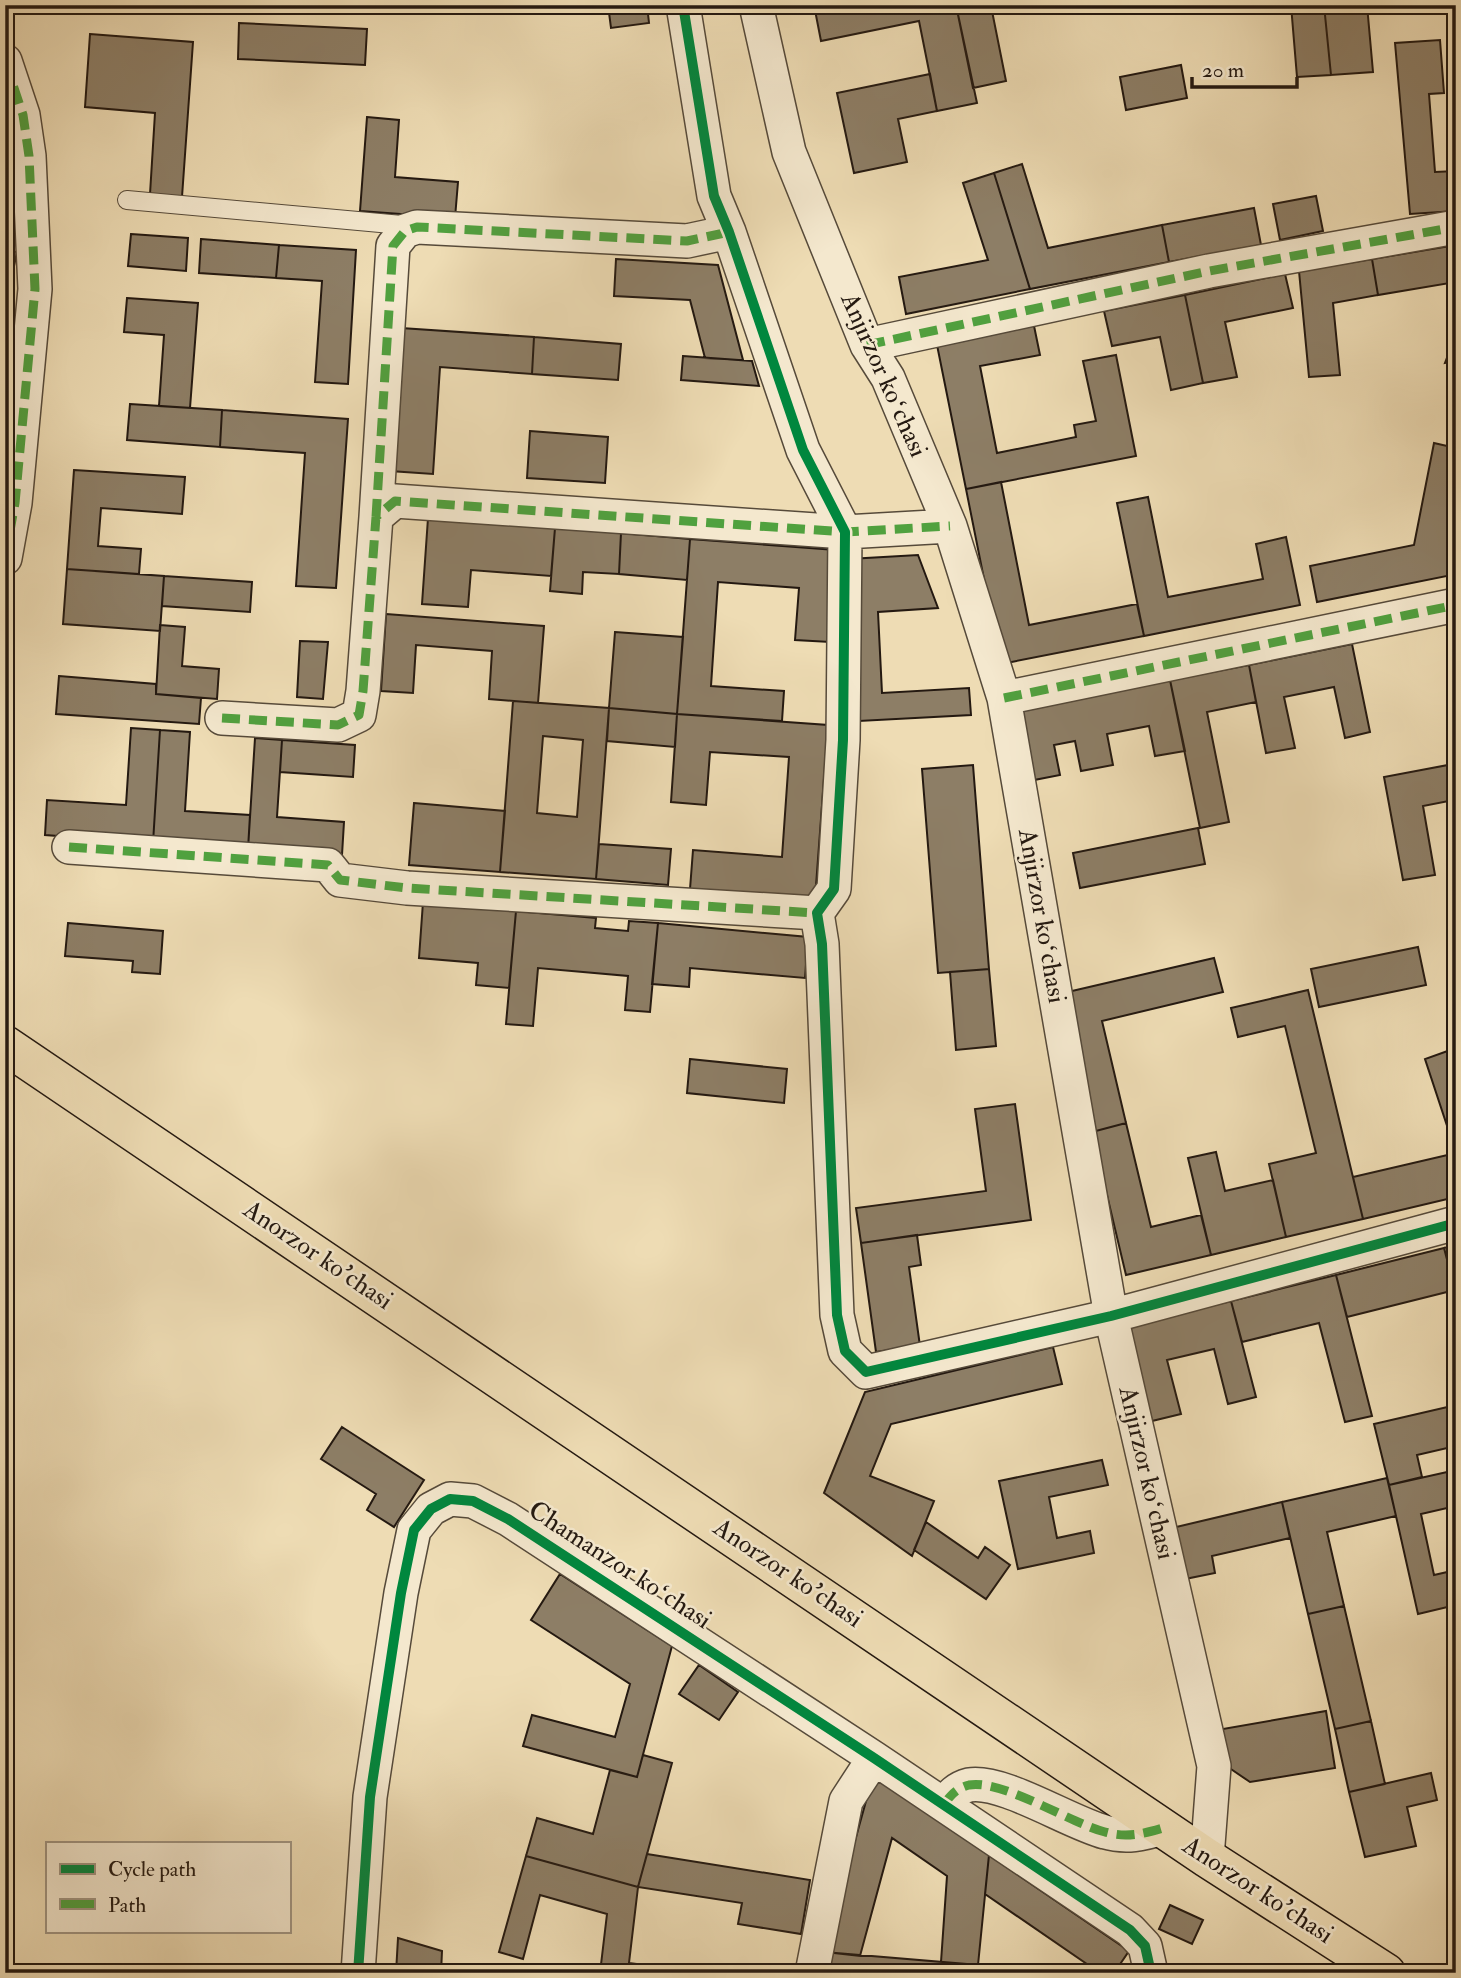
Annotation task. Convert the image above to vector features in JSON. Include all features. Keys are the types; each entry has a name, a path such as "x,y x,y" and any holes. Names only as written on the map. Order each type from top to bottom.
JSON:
{"main road":[{"name":"Anorzor ko'chasi","path":"5,1045 1207,1858 1386,1973"}],"street":[{"path":"683,5 714,196 729,232 803,450 845,532 843,740 834,889 817,913 822,944 837,1315 845,1351 866,1372 1111,1316 1456,1223"},
{"name":"Anjirzor koʻchasi","path":"757,5 789,152 867,345 888,378 950,526 1004,698 1111,1316 1214,1766 1207,1858"},
{"path":"5,61 11,92 23,115 29,156 35,289 15,503 6,548"},
{"path":"222,718 338,725 359,715 376,517 393,246 405,231 417,227 687,241 729,232"},
{"path":"867,345 1209,271 1456,228"},
{"path":"376,517 396,501 845,532 950,526"},
{"path":"1004,698 1456,605"},
{"path":"69,847 328,865 340,880 407,888 817,913"},
{"name":"Chamanzor koʻchasi","path":"358,1973 370,1797 401,1593 414,1530 431,1509 450,1499 473,1502 508,1519 944,1804 1130,1930 1146,1946 1151,1973"},
{"path":"812,1973 846,1801 874,1758"},
{"path":"944,1804 954,1791 970,1785 995,1788 1071,1821 1108,1833 1138,1836 1163,1828"}],"lane":[{"path":"127,200 417,227"}],"building":[{"path":"608,5 647,5 649,23 611,28"},
{"path":"814,5 956,5 977,103 937,111 919,21 821,41"},
{"path":"956,5 995,5 991,6 1006,81 973,88"},
{"path":"1291,5 1324,5 1331,75 1297,77"},
{"path":"1324,5 1367,5 1373,72 1331,75"},
{"path":"239,23 367,29 365,65 238,59"},
{"path":"90,34 193,42 182,197 150,194 155,113 85,107"},
{"path":"1440,40 1444,93 1429,94 1435,172 1456,171 1456,211 1410,214 1395,43"},
{"path":"1181,65 1187,98 1126,110 1120,77"},
{"path":"930,74 937,111 898,119 907,162 854,173 837,93"},
{"path":"5,111 13,116 13,154 5,150"},
{"path":"367,117 399,120 395,177 458,182 455,218 360,211"},
{"path":"1022,164 1048,248 1162,225 1169,262 1030,289 994,173"},
{"path":"994,173 1030,289 906,314 899,277 988,260 963,183"},
{"path":"1316,196 1323,231 1280,240 1273,204"},
{"path":"1254,208 1261,245 1169,262 1162,225"},
{"path":"131,234 188,238 186,271 128,266"},
{"path":"201,239 279,245 276,278 199,273"},
{"path":"279,245 356,250 348,384 315,382 322,281 276,278"},
{"path":"1456,245 1456,282 1378,295 1372,259"},
{"path":"5,250 17,252 11,280 5,278"},
{"path":"616,259 718,265 743,360 705,358 690,300 614,296"},
{"path":"1372,259 1378,295 1333,303 1340,375 1309,377 1299,271"},
{"path":"1285,274 1293,308 1225,322 1237,377 1203,383 1185,295"},
{"path":"1185,295 1203,383 1171,390 1160,337 1112,346 1104,311"},
{"path":"127,298 198,303 190,408 159,406 164,335 124,332"},
{"path":"1033,321 1040,355 980,366 997,453 1076,437 1074,425 1096,421 1083,361 1116,355 1136,456 966,489 936,340"},
{"path":"401,328 534,337 532,374 440,367 433,474 390,471"},
{"path":"1456,334 1456,361 1445,363"},
{"path":"534,337 621,344 618,380 532,374"},
{"path":"683,356 752,361 759,386 681,380"},
{"path":"130,404 222,410 220,447 127,440"},
{"path":"222,410 348,419 336,588 296,586 305,453 220,447"},
{"path":"530,431 608,437 605,483 527,478"},
{"path":"1434,443 1456,448 1456,532 1447,576 1317,602 1310,566 1414,545"},
{"path":"74,470 185,477 182,514 101,508 98,546 141,549 139,574 67,569"},
{"path":"1001,482 1029,625 1137,604 1144,636 1001,664 966,489"},
{"path":"1148,497 1168,597 1263,579 1256,544 1286,537 1300,605 1144,636 1117,503"},
{"path":"428,518 555,528 551,576 471,570 468,607 422,604"},
{"path":"555,528 621,533 619,574 583,572 582,594 550,591"},
{"path":"621,533 690,539 687,580 619,574"},
{"path":"690,539 836,550 830,642 795,640 799,588 718,582 711,686 784,691 782,721 677,714"},
{"path":"918,555 938,608 878,612 882,693 969,688 971,715 859,721 849,559"},
{"path":"67,569 164,576 160,631 63,624"},
{"path":"164,576 252,582 250,612 162,606"},
{"path":"386,614 544,626 538,703 489,699 492,651 416,645 413,693 381,691"},
{"path":"160,625 185,627 182,666 219,669 217,699 156,694"},
{"path":"615,632 683,637 677,714 609,708"},
{"path":"300,641 328,642 323,699 297,697"},
{"path":"1352,644 1370,732 1345,738 1334,687 1284,697 1295,748 1266,753 1249,665"},
{"path":"1249,665 1256,702 1207,712 1229,822 1200,828 1170,680"},
{"path":"59,676 156,684 156,694 201,698 199,724 56,714"},
{"path":"1170,680 1185,751 1155,756 1149,726 1107,734 1113,765 1081,771 1075,741 1054,745 1060,775 1029,781 1015,711"},
{"path":"513,701 609,708 596,879 500,872","holes":["543,736 583,740 577,817 537,813"]},
{"path":"609,708 677,714 675,747 607,741"},
{"path":"677,714 828,725 815,899 690,889 693,850 782,857 789,757 710,752 706,805 671,802"},
{"path":"131,728 160,730 153,843 45,835 47,800 126,805"},
{"path":"160,730 190,732 185,811 250,815 248,849 153,843"},
{"path":"255,738 282,740 277,817 344,822 342,855 248,849"},
{"path":"282,740 355,745 353,777 280,772"},
{"path":"973,765 989,969 938,973 922,769"},
{"path":"1448,765 1454,800 1423,806 1435,875 1403,880 1384,777"},
{"path":"414,803 505,811 500,872 409,865"},
{"path":"1198,828 1205,864 1080,888 1073,853"},
{"path":"599,844 671,849 668,885 596,879"},
{"path":"423,902 516,911 509,988 476,985 478,963 419,958"},
{"path":"516,911 596,918 595,928 628,931 629,921 658,923 650,1012 625,1010 628,976 538,968 533,1026 506,1024"},
{"path":"68,923 163,931 160,974 132,972 133,961 65,956"},
{"path":"658,923 808,937 805,978 690,968 689,987 652,984"},
{"path":"1418,947 1426,985 1319,1007 1311,969"},
{"path":"1214,958 1223,992 1102,1021 1126,1123 1092,1132 1059,994"},
{"path":"989,969 996,1046 956,1050 950,972"},
{"path":"1308,990 1363,1219 1286,1237 1269,1164 1316,1153 1285,1026 1238,1037 1231,1008"},
{"path":"1456,1048 1456,1153 1425,1059"},
{"path":"690,1059 787,1069 784,1103 687,1093"},
{"path":"1015,1104 1031,1220 861,1243 856,1208 986,1191 975,1109"},
{"path":"1126,1123 1151,1227 1201,1215 1211,1255 1126,1275 1092,1132"},
{"path":"1216,1152 1225,1191 1273,1180 1286,1237 1211,1255 1188,1158"},
{"path":"1456,1153 1456,1197 1363,1219 1353,1177"},
{"path":"917,1235 921,1265 909,1267 920,1346 876,1352 861,1243"},
{"path":"1456,1245 1456,1290 1455,1290 1444,1248"},
{"path":"1444,1248 1455,1290 1347,1317 1336,1275"},
{"path":"1336,1275 1372,1416 1345,1422 1319,1323 1242,1342 1231,1301"},
{"path":"1231,1301 1256,1397 1228,1404 1214,1349 1167,1360 1181,1414 1152,1421 1128,1326"},
{"path":"1053,1347 1062,1384 891,1424 870,1476 934,1501 912,1556 824,1493 865,1392"},
{"path":"1456,1405 1456,1446 1417,1455 1422,1477 1389,1485 1374,1424"},
{"path":"342,1427 424,1480 394,1527 367,1510 376,1494 321,1459"},
{"path":"1102,1460 1108,1485 1049,1497 1057,1538 1090,1531 1094,1553 1018,1569 999,1481"},
{"path":"1456,1470 1456,1506 1421,1514 1434,1575 1456,1570 1456,1605 1418,1614 1389,1485"},
{"path":"1387,1478 1396,1516 1327,1532 1344,1606 1308,1614 1282,1502"},
{"path":"1282,1502 1290,1538 1212,1556 1215,1573 1185,1579 1172,1528"},
{"path":"926,1522 978,1558 985,1547 1010,1565 986,1599 914,1550"},
{"path":"560,1574 672,1646 637,1777 523,1746 532,1715 615,1737 630,1684 531,1620"},
{"path":"1344,1606 1371,1721 1335,1729 1308,1614"},
{"path":"699,1665 738,1692 719,1720 679,1694"},
{"path":"1326,1711 1335,1768 1250,1782 1222,1763 1217,1730"},
{"path":"1371,1721 1385,1784 1349,1792 1335,1729"},
{"path":"643,1755 672,1763 638,1887 526,1856 537,1818 593,1834 610,1770 637,1777"},
{"path":"1431,1773 1437,1800 1407,1807 1416,1846 1365,1857 1349,1792"},
{"path":"873,1776 989,1855 978,1965 941,1962 947,1876 892,1838 860,1956 824,1952"},
{"path":"647,1854 810,1880 801,1934 738,1924 742,1903 638,1887"},
{"path":"989,1855 1129,1951 1114,1973 1100,1973 985,1894"},
{"path":"526,1856 638,1887 629,1963 659,1967 659,1973 600,1973 607,1914 540,1895 523,1959 499,1952"},
{"path":"1170,1905 1203,1920 1192,1944 1159,1929"},
{"path":"398,1938 442,1951 441,1973 396,1973"},
{"path":"824,1952 978,1965 977,1973 823,1973"},
{"path":"1160,1967 1215,1972 1215,1973 1160,1973"}],"marked path":[{"path":"5,61 23,115 29,156 35,289 15,503 5,558"},
{"path":"376,517 393,246 405,231 417,227 687,241 729,232"},
{"path":"867,345 1209,271 1456,227"},
{"path":"222,718 338,725 359,715 376,517 395,501 845,532 950,526"},
{"path":"1004,698 1456,605"},
{"path":"69,847 328,865 340,880 407,888 817,913"},
{"path":"944,1804 961,1788 983,1785 1017,1795 1105,1832 1120,1835 1163,1828"}],"cycle path":[{"path":"683,5 714,196 729,232 803,450 845,532 843,740 834,889 817,913 822,944 837,1315 845,1351 866,1372 1111,1316 1456,1223"},
{"path":"358,1973 370,1797 401,1593 414,1530 431,1509 450,1499 473,1501 508,1519 874,1758 1130,1930 1145,1946 1151,1973"}]}
